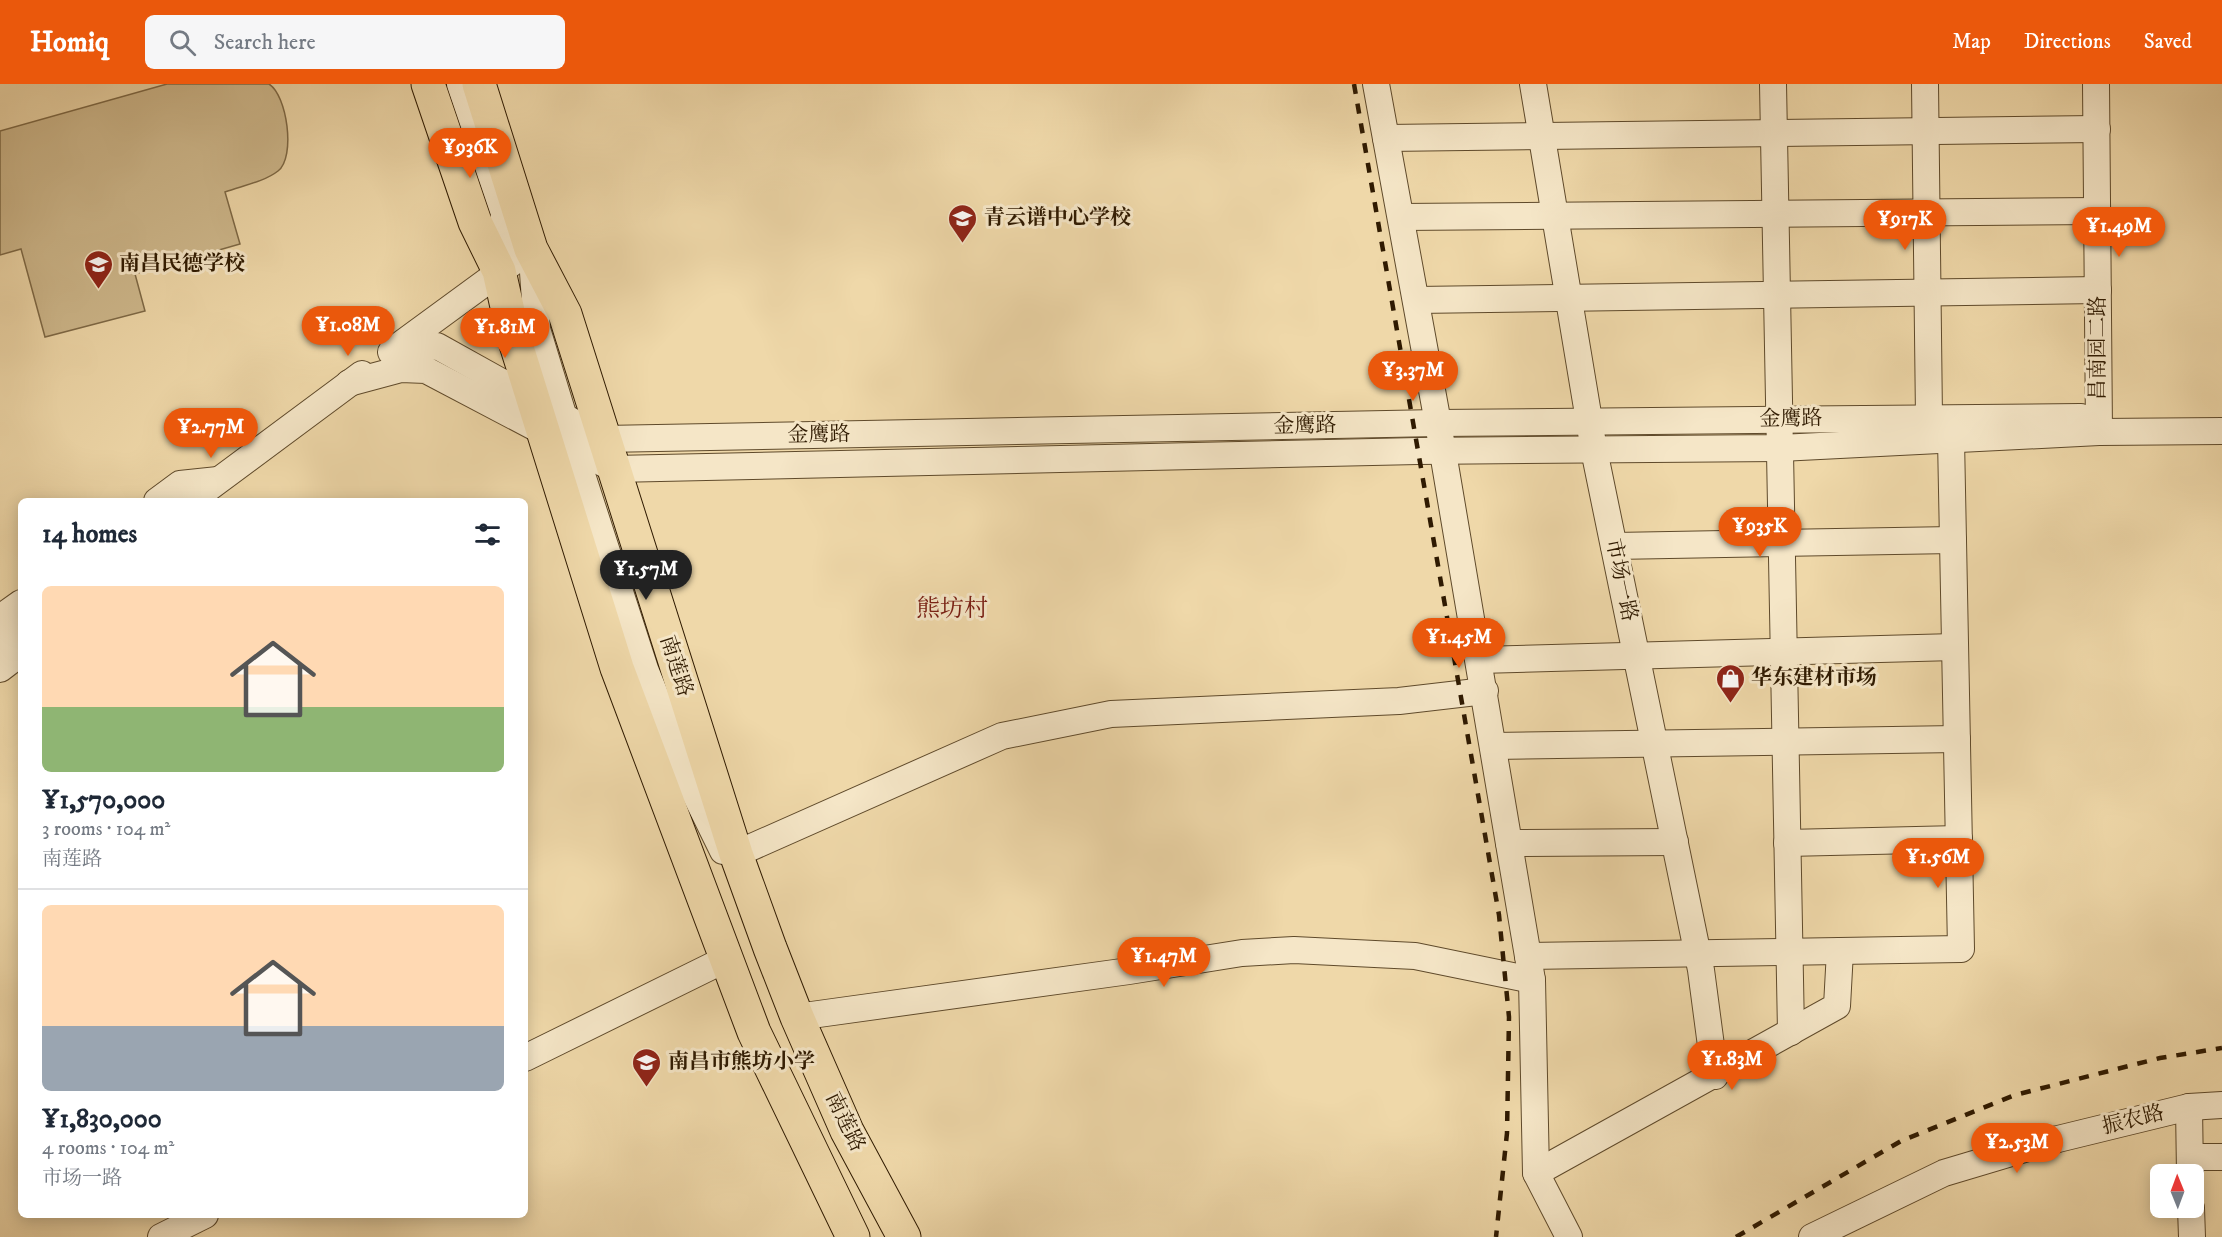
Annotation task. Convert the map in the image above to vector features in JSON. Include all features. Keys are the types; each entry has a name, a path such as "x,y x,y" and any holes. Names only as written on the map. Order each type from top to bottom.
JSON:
{"highway":[{"name":"南莲路","path":"428,84 475,222 499,271 514,338 533,400 553,424 617,668 754,1032 853,1237"},
{"name":"南莲路","path":"479,84 531,249 565,314 736,854 770,948 797,1017 848,1131 904,1237"}],"street":[{"path":"460,84 504,213 499,271"},
{"path":"1376,84 1485,691 1530,968 1536,1173 1569,1237"},
{"name":"市场一路","path":"1533,84 1594,450 1697,953 1715,1076"},
{"path":"1773,84 1791,1032"},
{"path":"1924,84 1929,418"},
{"name":"昌南园二路","path":"2096,84 2099,424"},
{"path":"1386,138 2097,129"},
{"path":"1401,218 2097,210"},
{"path":"198,498 215,490 349,382 531,249"},
{"path":"531,249 537,329 553,424 573,447 645,669 695,794 770,948"},
{"path":"1416,300 2098,291"},
{"path":"391,352 437,346 533,400"},
{"path":"349,382 401,369 426,370 553,424 609,454"},
{"name":"金鹰路","path":"609,454 1780,448 1951,440 2099,424 2222,415"},
{"name":"金鹰路","path":"609,454 1438,423 1929,418 2222,431"},
{"path":"797,1017 1129,971 1242,952 1294,950 1415,956 1530,968 1697,953 1961,949 1951,440"},
{"path":"573,447 609,454"},
{"path":"161,498 180,484 215,490"},
{"path":"1614,546 1953,540"},
{"path":"0,618 18,605"},
{"path":"0,645 18,631"},
{"path":"1479,660 1955,647"},
{"path":"0,669 18,655"},
{"path":"736,854 1002,735 1111,714 1399,701 1485,691"},
{"path":"1494,746 1957,739"},
{"path":"1787,843 1959,839"},
{"path":"1509,843 1675,842"},
{"path":"1536,1173 1715,1076 1837,1006 1840,951"},
{"path":"528,1057 726,959"},
{"name":"振农路","path":"1812,1237 1944,1173 2058,1139 2188,1107 2222,1106"},
{"path":"2188,1107 2190,1164"},
{"path":"2197,1164 2222,1157"},
{"path":"161,1237 199,1218"},
{"path":"2191,1218 2192,1237"}],"shaded area":[{"name":"南昌民德学校","path":"167,84 269,84 281,100 285,113 288,140 284,164 278,171 266,178 225,192 240,244 135,274 145,311 45,337 21,249 0,255 0,131"}],"railway":[{"path":"1354,84 1499,915 1509,1017 1507,1133 1496,1237"},
{"path":"1736,1237 1901,1141 2015,1095 2160,1058 2222,1048"}],"place":[{"name":"青云谱中心学校","path":"963,244"},
{"name":"南昌民德学校","path":"98,290"},
{"name":"华东建材市场","path":"1730,704"},
{"name":"南昌市熊坊小学","path":"647,1088"}],"district":[{"name":"熊坊村","path":"952,609"}]}
